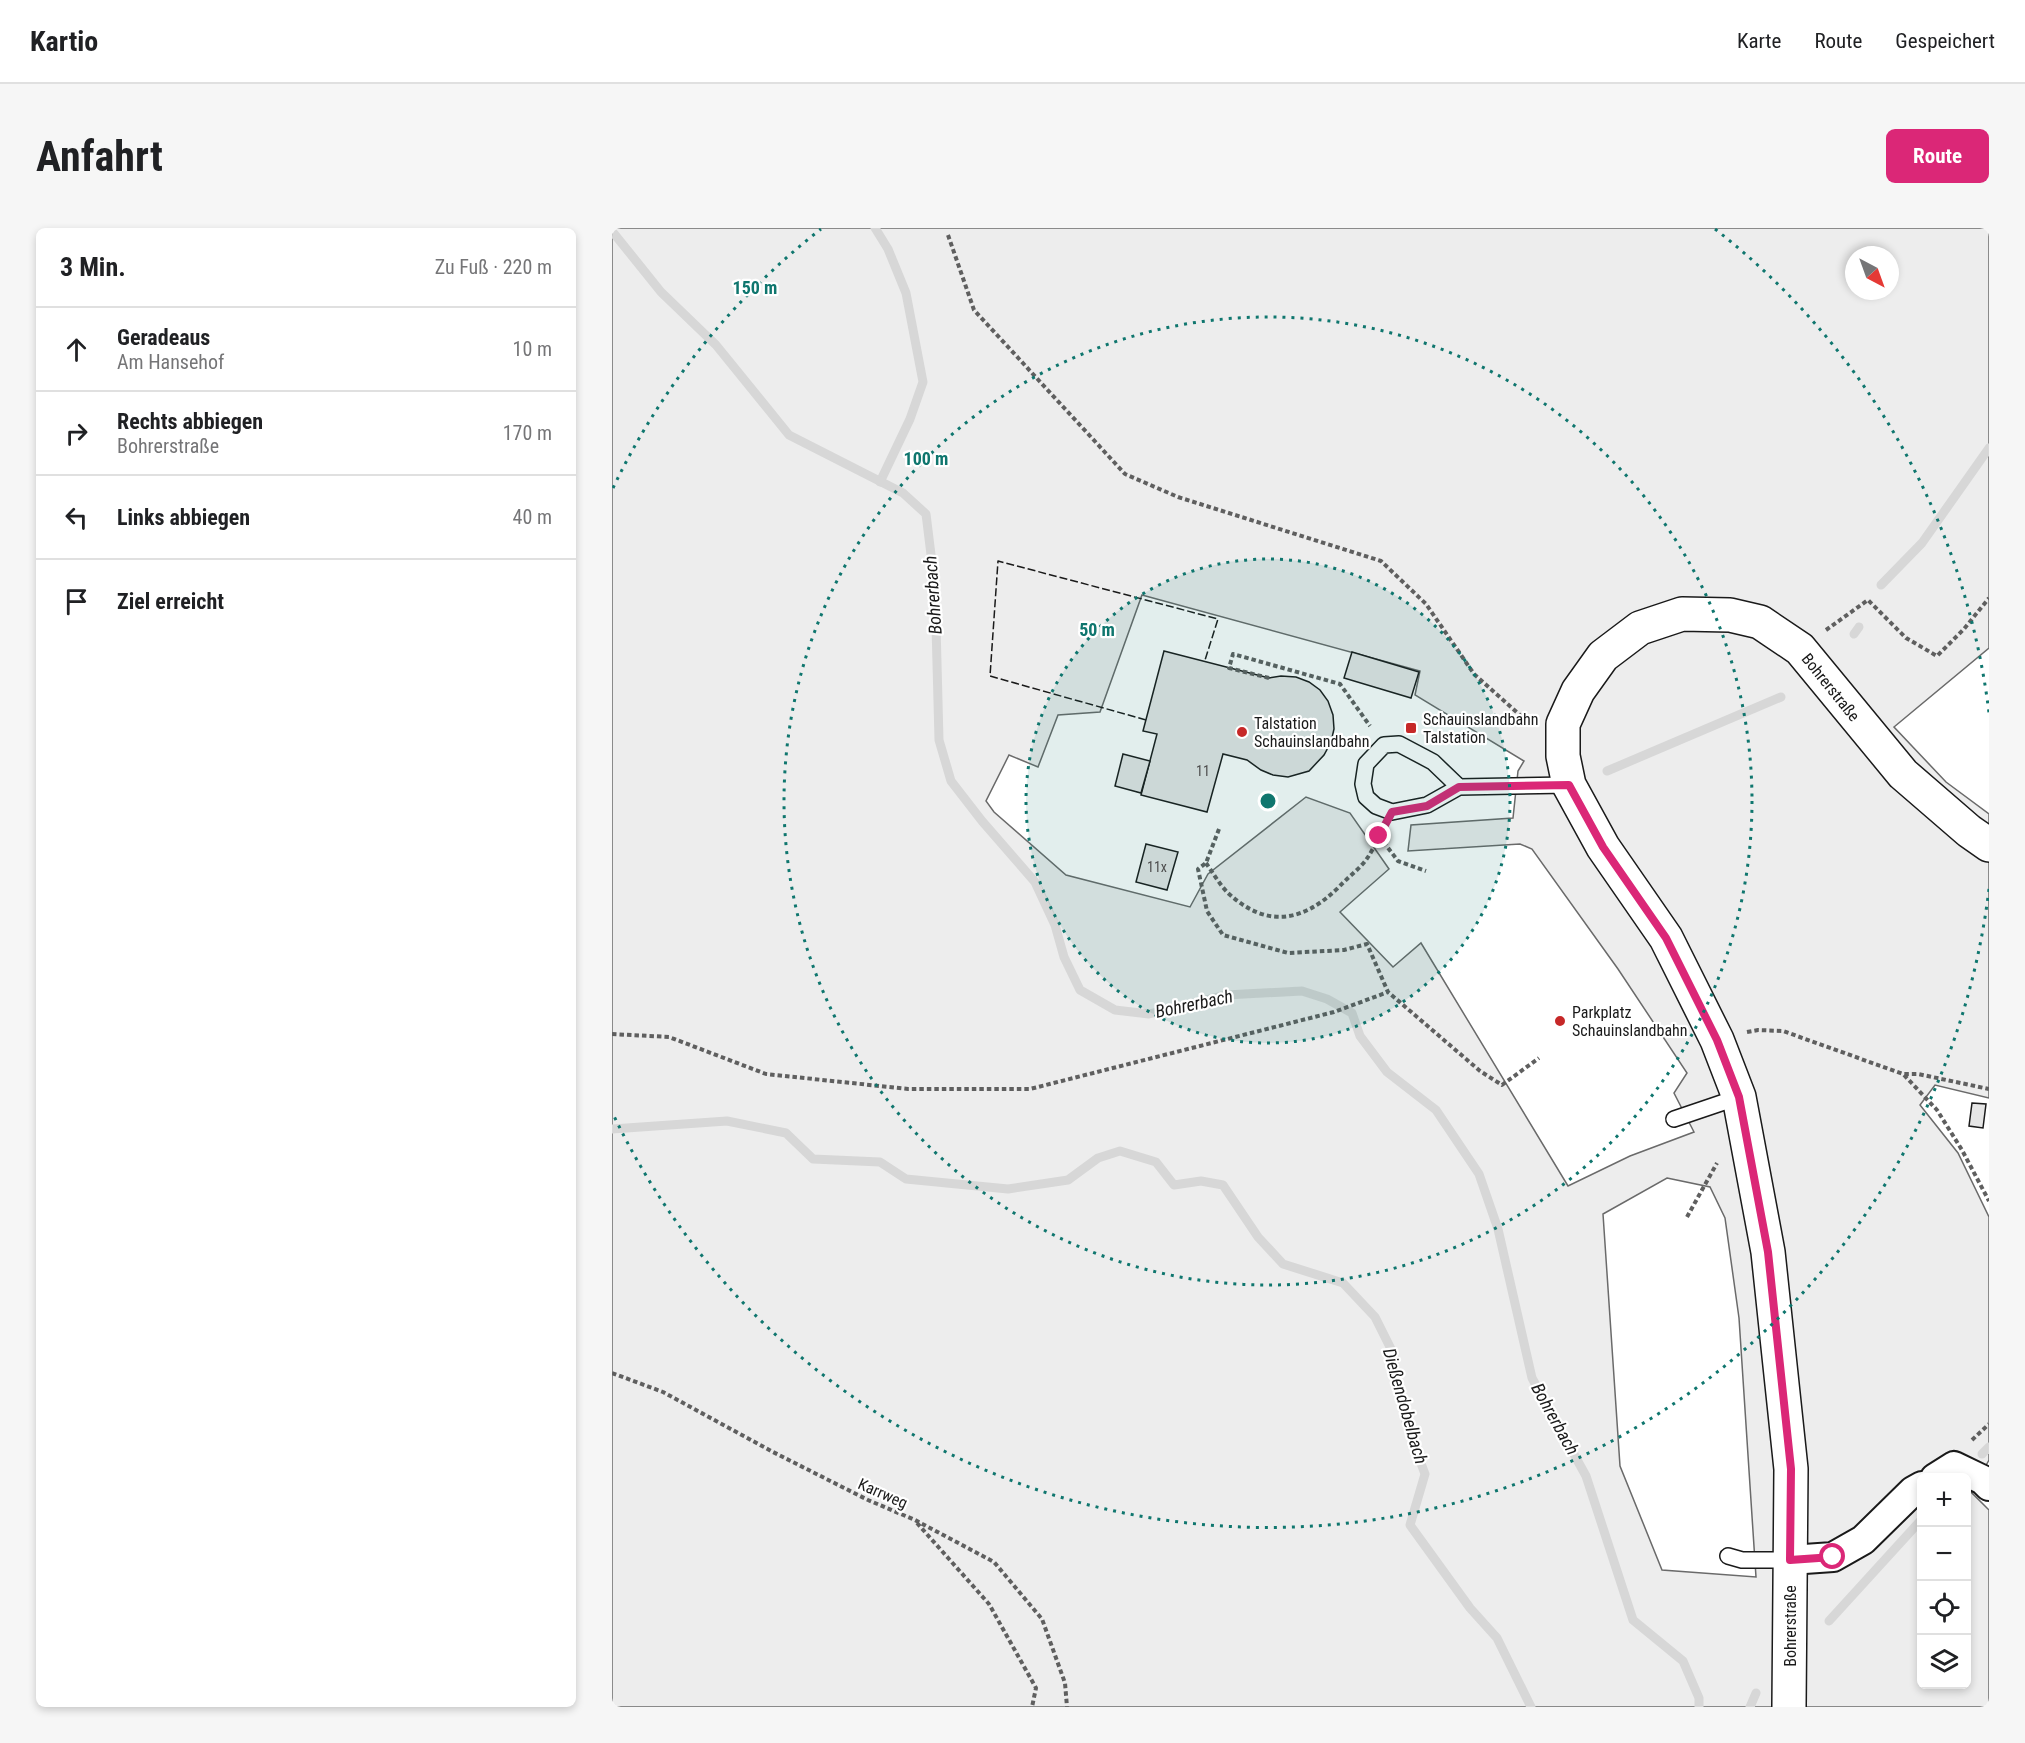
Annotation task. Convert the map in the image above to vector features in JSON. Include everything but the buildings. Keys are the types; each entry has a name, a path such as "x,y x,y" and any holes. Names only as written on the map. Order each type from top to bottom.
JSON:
{"street":[{"name":"Bohrerstraße","path":"1789,1707 1791,1469 1768,1252 1739,1097 1717,1040 1666,938 1603,847 1569,785 1563,756 1563,724 1578,691 1603,656 1640,628 1683,614 1730,615 1760,621 1800,649 1903,774 1969,831 1989,845"},
{"path":"1943,1473 1954,1466 1968,1473"},
{"path":"1971,1474 1989,1486"},
{"path":"1790,1560 1833,1557 1863,1540 1917,1489"}],"lane":[{"path":"1459,787 1433,762 1399,744 1384,745 1366,764 1362,783 1366,797 1376,806 1392,812 1427,806 1459,787 1569,785"},
{"path":"1674,1119 1739,1097"},
{"path":"1728,1556 1742,1560 1790,1560"}],"path":[{"path":"948,235 974,310 1125,474 1178,497 1381,561 1426,604 1474,674 1528,723 1563,724"},
{"path":"1800,649 1869,600 1906,638 1937,656 1964,629 1989,598"},
{"path":"1269,678 1229,668 1233,654 1340,684 1384,745"},
{"path":"1206,863 1227,892 1267,916 1286,917 1305,912 1331,895 1368,858 1392,812"},
{"path":"1219,829 1206,863 1198,869 1207,911 1223,935 1288,953 1344,950 1367,944 1388,992 1480,1071 1502,1084 1539,1058"},
{"path":"1379,836 1398,861 1426,871"},
{"path":"612,1034 669,1037 766,1074 908,1089 1030,1089 1334,1012 1388,992"},
{"path":"1717,1040 1758,1030 1783,1031 1903,1074 1918,1074 1989,1089"},
{"path":"1903,1074 1937,1110 1962,1150 1989,1201"},
{"path":"1688,1217 1726,1148 1747,1136"},
{"name":"Karrweg","path":"612,1372 663,1392 773,1452 868,1500 915,1520 994,1562 1042,1618 1065,1683 1066,1707"},
{"path":"915,1520 989,1604 1036,1688 1032,1707"}],"shaded area":[{"path":"612,228 1989,228 1989,648 1894,727 1946,782 1989,814 1989,1098 1935,1085 1920,1105 1958,1153 1989,1217 1989,1460 1971,1492 1989,1510 1989,1707 612,1707","holes":["1142,595 1420,671 1415,695 1524,761 1518,771 1513,818 1411,825 1408,851 1520,844 1532,849 1618,969 1687,1073 1674,1093 1694,1132 1630,1156 1568,1186 1421,943 1393,967 1340,912 1389,869 1350,813 1306,797 1208,874 1190,907 1066,875 994,812 986,801 1009,755 1038,767 1058,715 1100,712","1667,1178 1710,1187 1725,1218 1739,1318 1756,1577 1662,1570 1620,1466 1603,1214"]}],"waterway":[{"path":"875,228 888,249 906,293 923,382 910,419 880,482"},
{"name":"Bohrerbach","path":"612,231 661,292 716,345 789,435 903,493 926,514 935,587 939,740 951,781 1035,882 1055,925 1064,957 1080,990 1115,1010 1149,1014 1226,995 1302,991 1327,999 1352,1013 1360,1036 1387,1072 1436,1110 1479,1174 1498,1229 1532,1378 1586,1476 1633,1620 1683,1661 1699,1698 1699,1707"},
{"path":"1881,585 1922,543 1989,448"},
{"path":"1854,634 1859,627"},
{"path":"1607,771 1781,697"},
{"name":"Dießendobelbach","path":"612,1129 727,1121 786,1133 813,1159 880,1162 906,1179 1008,1189 1068,1180 1098,1158 1120,1151 1156,1162 1174,1185 1201,1181 1223,1185 1258,1237 1283,1264 1343,1283 1375,1317 1394,1355 1396,1383 1408,1429 1425,1474 1410,1525 1470,1608 1497,1638 1531,1707"},
{"path":"1982,1454 1989,1447"},
{"path":"1829,1621 1917,1524"},
{"path":"1750,1707 1756,1693"}],"fence":[{"path":"1146,720 990,676 998,561 1218,619 1205,660"}],"place":[{"name":"Schauinslandbahn Talstation","path":"1411,728"},
{"name":"Talstation Schauinslandbahn","path":"1242,732"},
{"name":"Parkplatz Schauinslandbahn","path":"1560,1021"}],"route":[{"path":"1379,836 1392,812 1427,806 1459,787 1569,785 1603,847 1666,938 1717,1040 1739,1097 1747,1136 1768,1252 1791,1469 1790,1560 1833,1557"}]}
